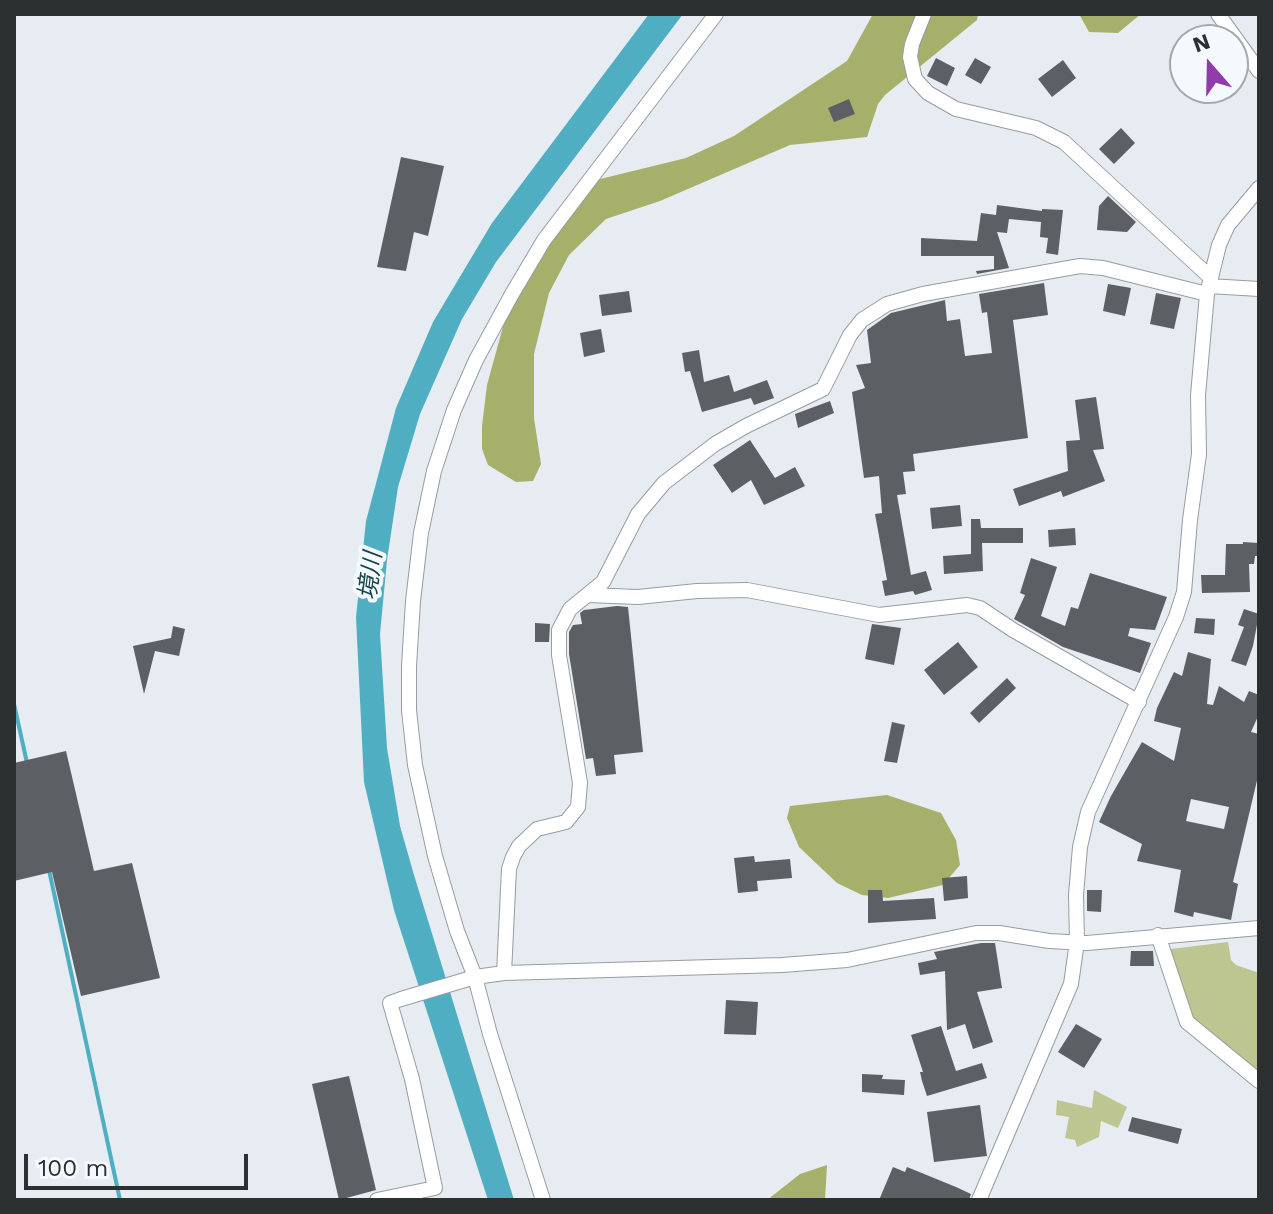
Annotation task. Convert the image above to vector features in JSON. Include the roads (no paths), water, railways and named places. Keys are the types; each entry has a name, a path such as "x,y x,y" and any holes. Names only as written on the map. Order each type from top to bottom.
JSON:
{"street":[{"path":"543,1200 457,931 427,827 415,765 409,710 413,601 421,533 434,471 454,410 476,360 544,240 716,14"},
{"path":"924,14 910,57 915,79 928,93 956,109 1036,128 1064,142 1209,286"},
{"path":"1218,14 1259,71"},
{"path":"979,1200 1071,984 1077,942 1076,895 1083,827 1176,617 1184,592 1199,454 1198,395 1209,286 1219,245 1228,225 1259,188"},
{"path":"504,973 509,869 513,857 519,846 537,829 566,822 578,807 580,783 559,655 559,630 570,609 603,582 634,521 664,483 715,444 823,389 850,335 877,308 923,294 1080,266 1209,286 1259,289"},
{"path":"588,595 638,597 747,590 879,615 967,605 980,608 1139,702"},
{"path":"377,1200 435,1188 412,1079 390,1003 401,999 472,978 504,973 782,965 847,960 976,933 1077,942 1259,928"},
{"path":"1158,935 1187,1022 1259,1081"}],"water":[{"name":"境川","path":"649,14 683,14 496,262 462,319 420,414 398,487 387,560 380,634 387,748 400,826 514,1200 488,1200 394,910 364,782 356,617 366,521 396,408 433,322 492,223"}],"waterway":[{"path":"14,704 27,763"},
{"path":"49,870 120,1200"}]}
